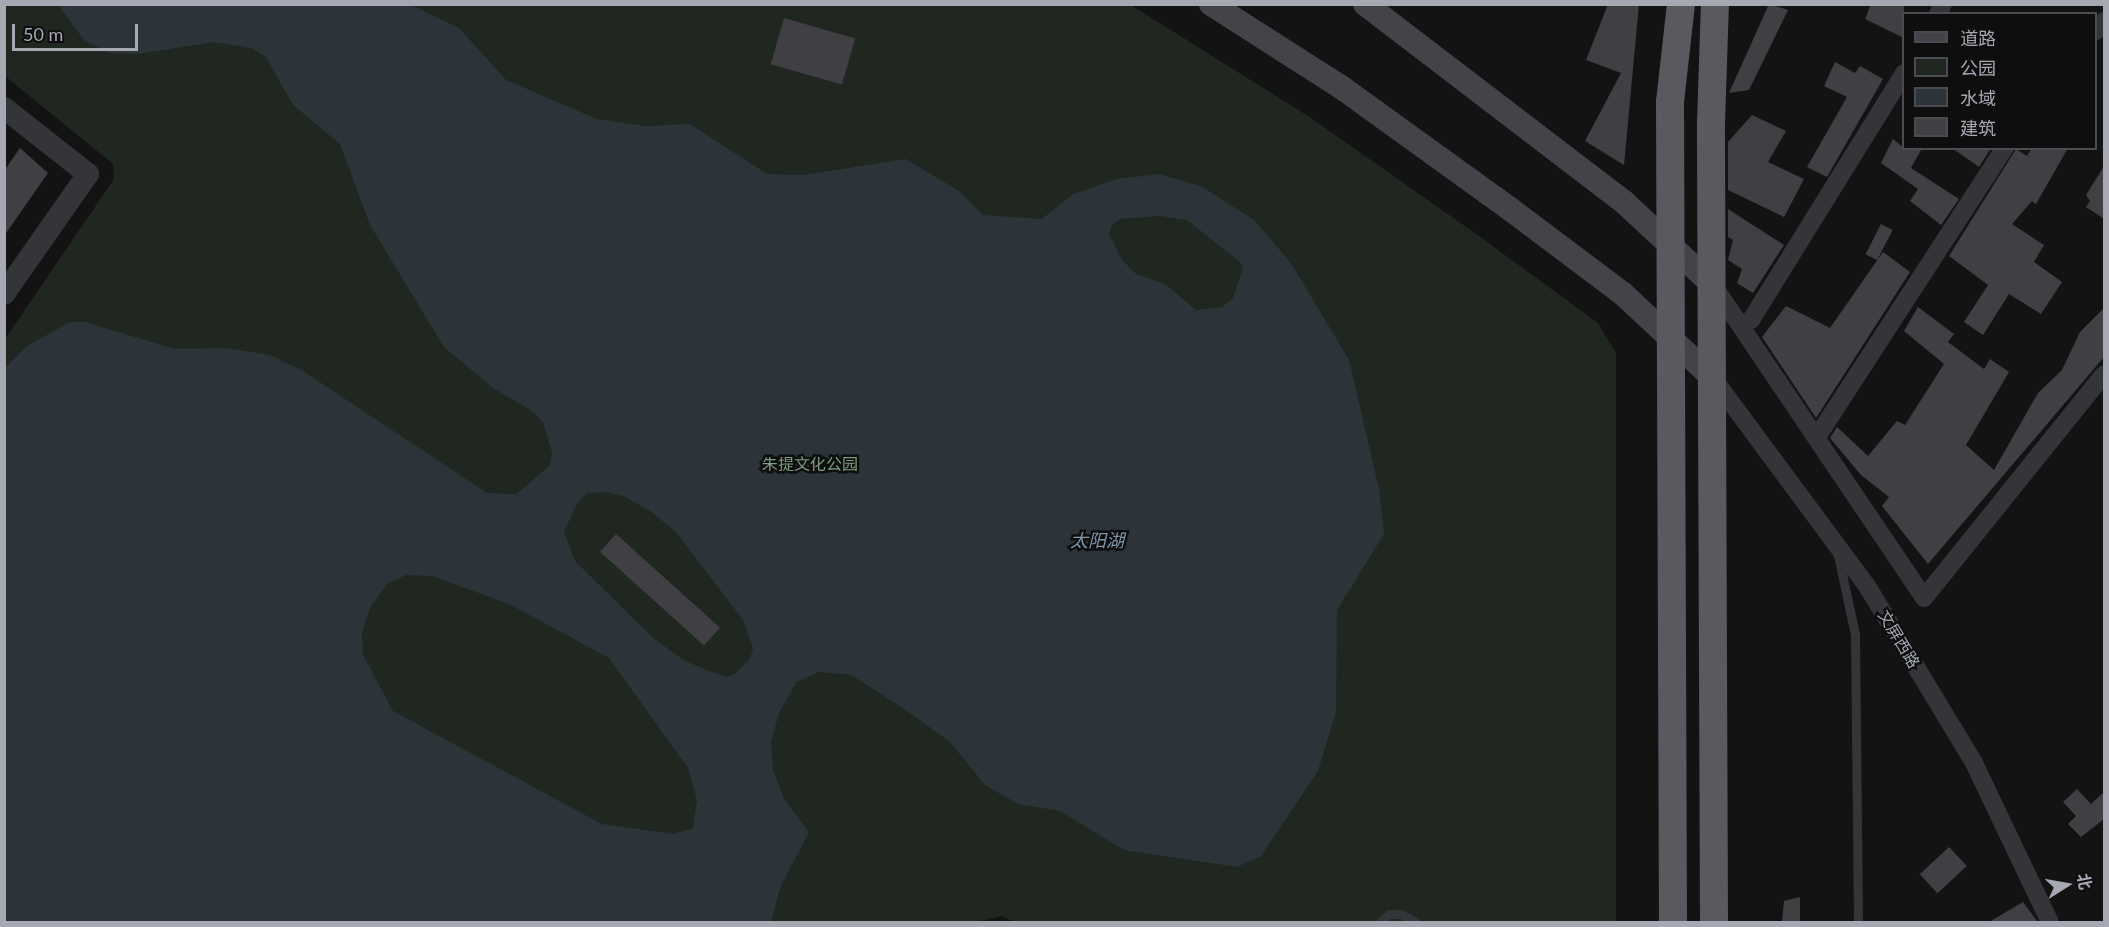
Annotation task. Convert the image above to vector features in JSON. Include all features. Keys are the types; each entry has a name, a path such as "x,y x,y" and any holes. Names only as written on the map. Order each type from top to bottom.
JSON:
{"highway":[{"path":"1674,922 1670,102 1681,4"},
{"path":"1714,922 1715,4"}],"main road":[{"path":"1211,4 1427,147 1622,293 1713,378"},
{"path":"1365,4 1625,203 1713,285"}],"street":[{"path":"1743,324 1751,320 1902,76"},
{"path":"4,108 88,174 4,294"},
{"path":"1817,437 2004,150"},
{"path":"1713,285 1743,324 1924,598 2104,374"},
{"name":"文屏西路","path":"1713,378 1867,586 1974,763 2050,922"}],"lane":[{"path":"1835,543 1855,634 1858,922"},
{"path":"1380,922 1389,914 1400,914 1416,922"}],"green space":[{"name":"朱提文化公园","path":"5,5 1131,5 1311,118 1479,236 1598,323 1616,353 1616,922 1014,922 1002,916 976,922 5,922 5,339 114,179 113,164 5,76"}],"water":[{"name":"太阳湖","path":"58,5 411,5 459,28 506,80 597,119 644,126 690,124 767,174 803,175 906,159 959,191 983,215 1042,219 1073,194 1117,179 1159,174 1201,186 1254,220 1291,263 1349,360 1379,489 1384,534 1337,610 1336,712 1318,771 1261,856 1237,867 1124,850 1060,811 1018,804 985,785 950,742 903,708 851,675 819,672 796,682 779,713 771,743 773,770 784,799 809,832 780,888 771,922 5,922 4,369 27,346 70,322 85,322 175,349 226,348 270,355 303,371 487,493 517,494 550,465 552,453 543,422 532,411 493,388 444,347 370,225 340,144 293,105 266,57 252,48 214,42 138,54 109,53 84,40","holes":["1160,216 1187,220 1240,262 1243,268 1233,298 1222,307 1196,310 1165,284 1136,274 1122,260 1109,234 1112,225 1120,219","605,492 624,496 650,511 676,532 743,620 753,648 750,659 735,674 725,677 685,661 653,638 575,561 564,532 578,502 587,493","406,575 432,576 509,604 609,658 688,768 697,800 693,828 673,834 602,824 393,711 363,655 362,633 370,608 387,584"]}],"building":[{"path":"1608,4 1639,4 1624,165 1585,141 1621,73 1586,60"},
{"path":"1769,4 1788,10 1749,90 1729,93"},
{"path":"1871,4 1904,4 1902,37 1865,19"},
{"path":"784,18 855,38 842,85 771,64"},
{"path":"1835,62 1855,73 1860,66 1883,79 1827,177 1807,167 1847,97 1824,86"},
{"path":"1752,115 1786,131 1768,162 1804,179 1784,217 1728,190 1728,142"},
{"path":"1893,139 1902,146 1902,150 1921,150 1911,168 1959,199 1941,225 1910,201 1918,189 1881,163"},
{"path":"20,148 48,173 4,236 4,171"},
{"path":"1955,150 1990,150 1979,167"},
{"path":"2015,150 2027,156 2031,150 2067,150 2036,204 2032,201 2012,224 2044,245 2034,262 2062,282 2041,314 2009,294 1983,335 1964,322 1988,285 1949,256"},
{"path":"2104,166 2104,219 2086,207 2090,201 2086,195"},
{"path":"1728,209 1784,245 1753,293 1737,283 1742,269 1728,260 1733,240 1728,237"},
{"path":"1881,224 1893,230 1877,260 1866,254"},
{"path":"1883,252 1910,272 1816,418 1762,337 1786,306 1830,328"},
{"path":"1918,307 1954,334 1948,342 1984,369 1990,359 2009,372 1966,445 1994,470 2038,393 2062,370 2080,332 2104,308 2104,357 1928,564 1882,506 1889,497 1861,475 1830,438 1837,427 1868,456 1897,421 1905,425 1944,364 1904,331"},
{"path":"616,534 720,628 704,646 600,552"},
{"path":"2077,789 2091,804 2104,792 2104,819 2081,837 2068,824 2076,816 2063,802"},
{"path":"1949,847 1967,866 1937,893 1920,874"},
{"path":"1800,897 1800,922 1782,922 1784,901"},
{"path":"2023,902 2038,922 1989,922"}]}
